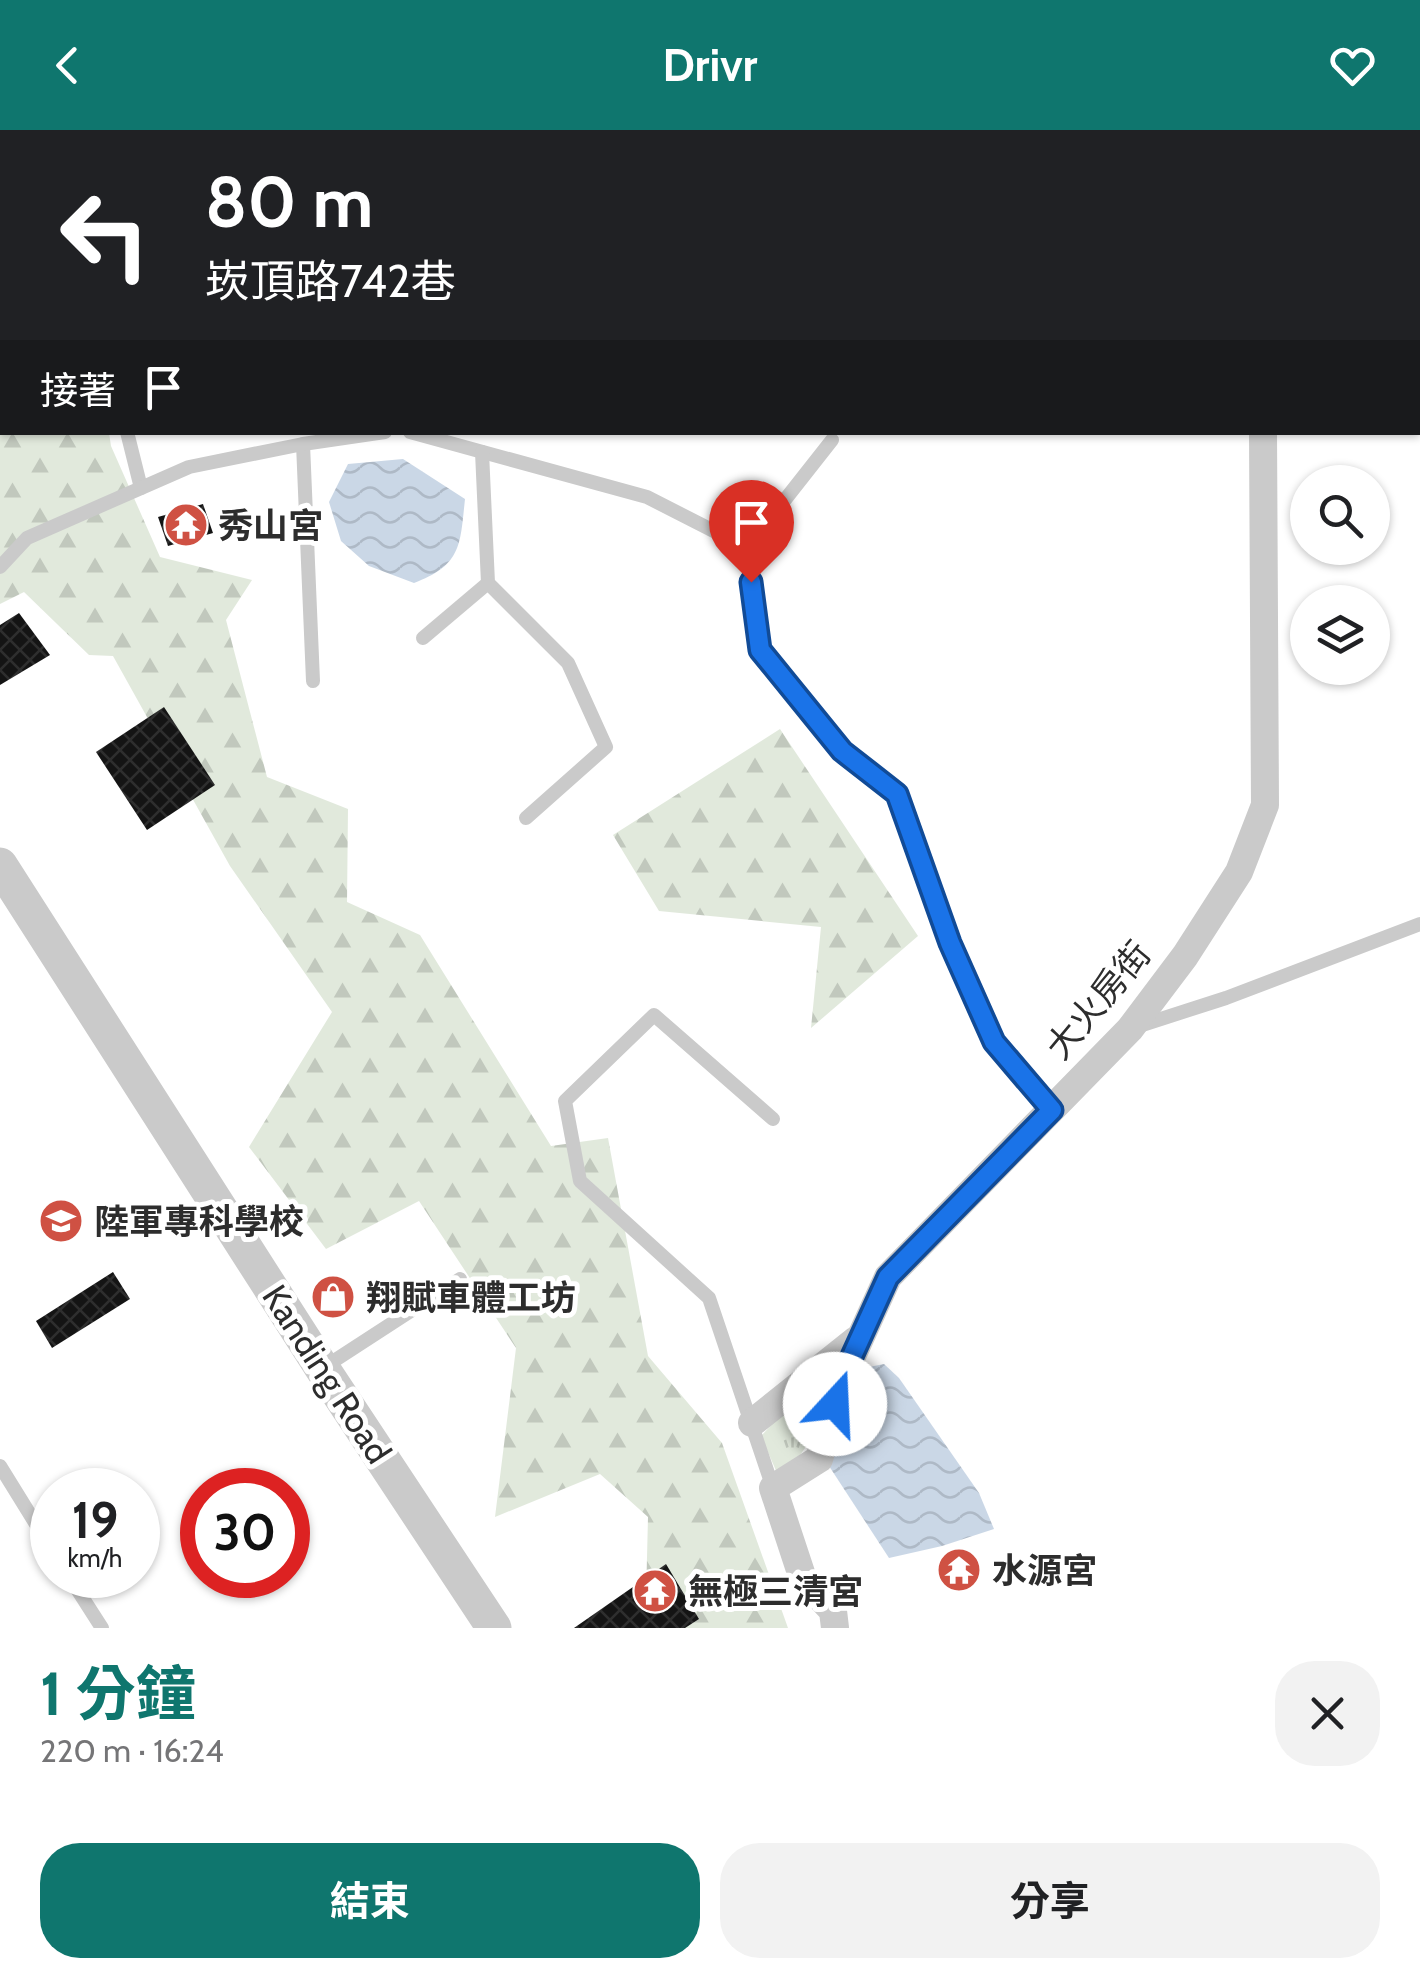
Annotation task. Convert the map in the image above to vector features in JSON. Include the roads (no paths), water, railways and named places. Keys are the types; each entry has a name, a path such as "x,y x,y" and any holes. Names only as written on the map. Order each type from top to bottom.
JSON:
{"street":[{"name":"大火房街","path":"773,1488 818,1460 843,1376 888,1277 1130,1029 1185,956 1239,872 1265,806 1263,435"},
{"name":"Kanding Road","path":"0,865 322,1368 494,1628"},
{"path":"752,1423 861,1336"},
{"path":"773,1488 803,1579 838,1622"}],"lane":[{"path":"129,435 140,488"},
{"path":"0,568 27,538 189,467 364,435"},
{"path":"421,435 647,497 747,548"},
{"path":"832,440 747,548 760,650 842,751 897,794 950,943 994,1042 1052,1110"},
{"path":"303,444 313,681"},
{"path":"482,452 488,582 568,663 606,748 526,818"},
{"path":"422,638 488,582"},
{"path":"1130,1029 1226,998 1420,924"},
{"path":"773,1119 654,1015 565,1101 580,1181 709,1298 773,1488"},
{"path":"322,1368 460,1279"},
{"path":"0,1466 30,1514"},
{"path":"83,1598 102,1628"}],"water":[{"path":"403,459 465,499 456,552 442,569 414,583 369,566 341,541 329,502 348,464"},
{"path":"884,1364 899,1378 979,1493 994,1529 889,1558 829,1466 869,1367"}],"place":[{"name":"秀山宮","path":"186,525"},
{"name":"陸軍專科學校","path":"61,1221"},
{"name":"翔賦車體工坊","path":"333,1297"},
{"name":"水源宮","path":"959,1570"},
{"name":"無極三清宮","path":"655,1591"}]}
